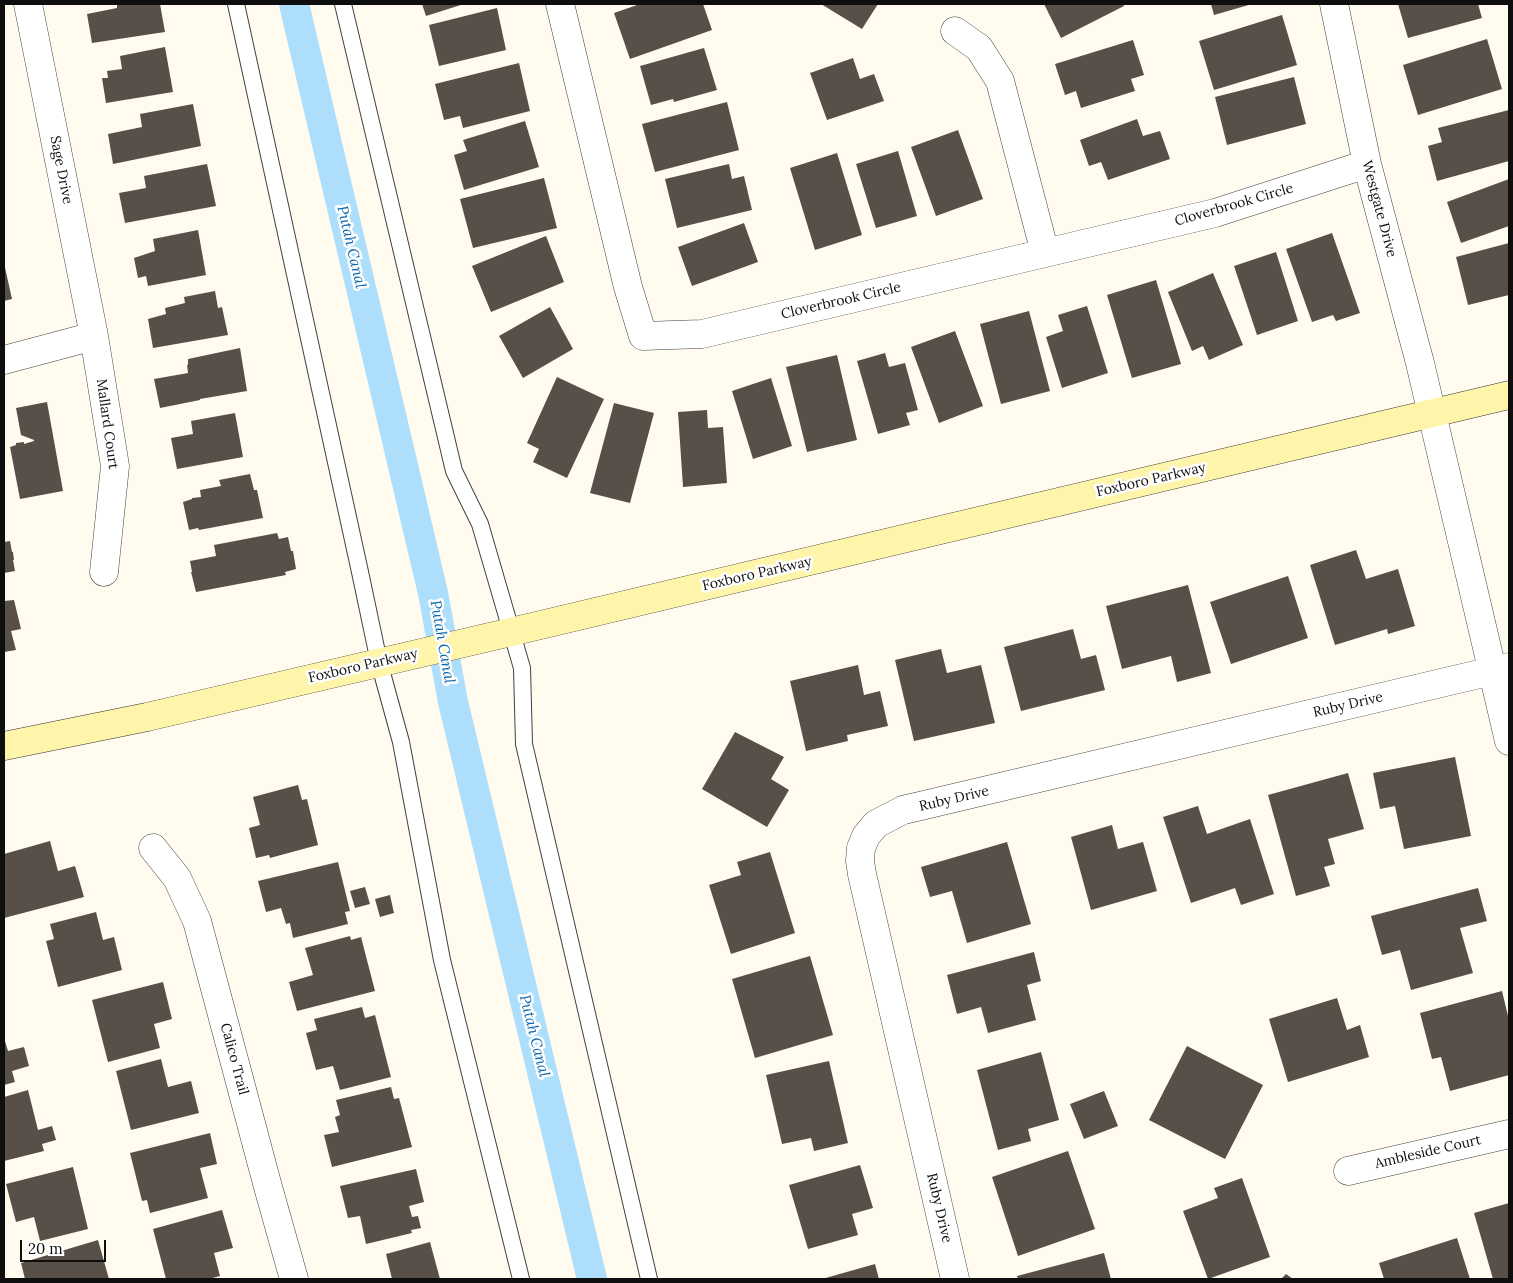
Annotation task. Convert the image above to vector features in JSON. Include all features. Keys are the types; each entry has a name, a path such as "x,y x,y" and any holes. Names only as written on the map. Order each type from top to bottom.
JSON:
{"main road":[{"name":"Foxboro Parkway","path":"4,746 146,717 511,632 1509,395"}],"street":[{"name":"Sage Drive","path":"28,4 94,336"},
{"name":"Cloverbrook Circle","path":"560,4 628,286 643,336 702,334 1045,254 1215,213 1367,164"},
{"name":"Westgate Drive","path":"1334,4 1367,164 1501,669 1509,741"},
{"path":"955,31 979,48 1000,81 1045,254"},
{"path":"4,360 94,336"},
{"name":"Mallard Court","path":"94,336 116,466 104,572"},
{"name":"Ruby Drive","path":"955,1279 862,874 861,848 866,836 876,824 903,810 1501,669"},
{"name":"Calico Trail","path":"153,848 177,878 197,921 294,1279"},
{"name":"Ambleside Court","path":"1348,1171 1509,1134"}],"lane":[{"path":"236,4 358,562 378,662 401,742 442,960 522,1279"},
{"path":"343,4 454,471 480,524 522,668 524,744 649,1279"}],"building":[{"path":"117,4 160,4 165,32 92,43 87,14 117,8"},
{"path":"422,4 464,4 426,16"},
{"path":"640,4 703,4 712,30 630,59 614,13"},
{"path":"821,4 878,4 862,29"},
{"path":"1044,4 1123,4 1124,6 1061,38"},
{"path":"1211,4 1252,4 1214,15"},
{"path":"1398,4 1478,4 1482,18 1408,38"},
{"path":"497,8 506,50 439,66 429,25"},
{"path":"1282,15 1297,65 1214,90 1199,41"},
{"path":"1487,39 1502,89 1418,115 1403,65"},
{"path":"1133,40 1144,75 1131,79 1135,91 1081,108 1076,91 1065,95 1055,64"},
{"path":"165,47 173,92 106,103 102,78 108,78 107,71 122,69 120,56"},
{"path":"704,48 717,90 674,102 673,99 651,105 640,66"},
{"path":"853,58 860,79 874,74 884,101 827,120 810,73"},
{"path":"519,63 530,111 463,128 460,116 444,120 435,84"},
{"path":"1294,77 1306,124 1227,145 1215,97"},
{"path":"727,102 739,150 655,172 642,124"},
{"path":"193,104 201,146 113,164 108,134 142,127 140,114"},
{"path":"1509,110 1509,161 1437,181 1428,146 1442,142 1438,128"},
{"path":"1137,119 1143,136 1160,131 1170,159 1108,180 1101,162 1089,166 1080,140"},
{"path":"525,121 539,167 464,190 454,155 467,151 463,140"},
{"path":"958,130 983,199 936,216 911,147"},
{"path":"898,151 917,216 876,228 856,164"},
{"path":"837,153 862,235 815,250 790,168"},
{"path":"207,164 216,206 125,223 119,193 146,188 144,176"},
{"path":"729,164 732,179 744,176 752,210 677,228 665,179"},
{"path":"544,178 557,228 473,248 460,199"},
{"path":"1509,179 1509,226 1461,243 1447,202"},
{"path":"744,223 758,262 692,286 678,247"},
{"path":"198,230 206,275 148,286 146,276 138,278 134,258 155,251 153,239"},
{"path":"1332,233 1360,313 1336,321 1333,315 1312,322 1286,249"},
{"path":"546,236 564,282 491,312 472,266"},
{"path":"1509,243 1509,295 1468,305 1456,257"},
{"path":"1276,252 1298,321 1257,335 1234,266"},
{"path":"4,263 12,299 4,301"},
{"path":"1213,273 1243,345 1209,360 1203,346 1192,351 1168,292"},
{"path":"1156,280 1181,364 1132,378 1107,295"},
{"path":"215,291 218,308 222,307 228,335 153,348 148,319 166,314 165,308 185,303 184,297"},
{"path":"1087,306 1108,373 1062,388 1046,337 1063,331 1058,315"},
{"path":"550,307 573,349 523,378 499,336"},
{"path":"1029,311 1050,391 1001,404 980,324"},
{"path":"955,331 983,406 939,423 911,347"},
{"path":"240,348 247,391 160,408 154,379 188,373 188,359"},
{"path":"885,353 889,367 905,363 918,410 906,413 910,425 878,434 857,361"},
{"path":"837,355 857,440 807,452 786,367"},
{"path":"557,377 604,399 567,478 533,462 539,449 527,443"},
{"path":"771,378 792,446 753,459 732,391"},
{"path":"47,402 63,491 20,499 10,447 16,445 16,443 24,442 24,444 34,440 21,435 16,408"},
{"path":"614,403 654,413 630,503 590,493"},
{"path":"707,410 708,428 723,427 727,483 683,487 678,412"},
{"path":"235,413 243,457 177,469 171,438 193,434 191,421"},
{"path":"250,474 254,490 257,490 263,518 199,530 198,528 189,530 183,502 201,497 200,490 221,486 219,480"},
{"path":"277,533 279,539 288,537 296,569 285,572 286,575 196,592 190,561 216,556 214,545"},
{"path":"10,541 15,571 4,573 4,542"},
{"path":"1356,550 1366,579 1398,569 1415,626 1388,634 1387,629 1335,645 1310,565"},
{"path":"1288,576 1308,638 1231,664 1210,602"},
{"path":"1188,585 1211,673 1177,682 1171,656 1122,669 1106,606"},
{"path":"14,600 21,629 11,631 16,650 4,652 4,601"},
{"path":"1073,629 1081,659 1096,655 1105,690 1021,711 1004,647"},
{"path":"941,649 947,673 981,665 995,723 914,741 895,660"},
{"path":"858,665 864,695 880,691 888,726 847,735 848,741 806,751 790,681"},
{"path":"735,732 784,757 771,779 789,790 767,827 702,789"},
{"path":"1455,757 1471,836 1404,849 1395,806 1380,809 1373,773"},
{"path":"1348,773 1364,829 1328,839 1335,864 1324,867 1330,886 1296,896 1268,795"},
{"path":"298,785 302,800 307,799 318,845 270,858 269,855 256,858 249,828 260,825 253,797"},
{"path":"1198,806 1207,834 1250,819 1274,894 1241,905 1235,888 1191,903 1163,817"},
{"path":"1112,825 1118,849 1143,842 1157,891 1091,910 1071,837"},
{"path":"50,841 58,871 75,866 84,897 4,918 4,854"},
{"path":"1007,842 1031,924 967,943 952,891 930,897 921,867"},
{"path":"770,852 795,933 731,954 709,885 741,875 737,862"},
{"path":"338,862 350,911 345,912 348,924 293,938 290,923 286,924 281,908 266,912 258,881"},
{"path":"365,887 370,904 355,908 350,891"},
{"path":"1478,888 1487,921 1460,928 1473,973 1411,990 1400,950 1382,955 1371,916"},
{"path":"390,895 394,913 380,917 375,899"},
{"path":"96,912 103,940 114,937 122,970 58,987 46,941 54,939 50,924"},
{"path":"350,936 351,940 361,937 375,991 297,1011 289,982 313,975 305,948"},
{"path":"1034,952 1041,981 1027,985 1036,1020 988,1033 981,1007 957,1014 947,975"},
{"path":"810,956 833,1035 755,1058 732,979"},
{"path":"163,982 172,1019 154,1024 160,1048 108,1062 92,1000"},
{"path":"1502,991 1509,1020 1509,1075 1450,1091 1441,1057 1432,1059 1420,1013"},
{"path":"1337,998 1347,1030 1360,1025 1369,1057 1288,1082 1269,1019"},
{"path":"362,1007 365,1018 375,1015 391,1077 340,1090 333,1066 316,1070 306,1033 317,1030 314,1019"},
{"path":"4,1038 8,1051 24,1047 29,1066 12,1071 15,1082 4,1085"},
{"path":"1187,1046 1263,1085 1225,1159 1149,1120"},
{"path":"1041,1052 1059,1120 1028,1129 1031,1141 998,1150 977,1070"},
{"path":"161,1059 168,1087 191,1081 199,1113 131,1130 116,1071"},
{"path":"829,1061 848,1143 814,1151 811,1138 782,1144 766,1075"},
{"path":"391,1087 394,1099 399,1098 412,1147 332,1167 324,1135 339,1132 335,1117 340,1115 336,1100"},
{"path":"28,1090 38,1130 52,1126 56,1140 42,1144 44,1151 4,1161 4,1097"},
{"path":"1104,1091 1118,1126 1084,1139 1070,1104"},
{"path":"210,1133 217,1164 200,1168 208,1198 150,1213 147,1200 142,1201 130,1153"},
{"path":"1068,1151 1095,1229 1018,1256 992,1177"},
{"path":"860,1165 873,1208 852,1214 858,1235 808,1249 789,1185"},
{"path":"73,1167 88,1229 40,1241 34,1217 16,1222 6,1184"},
{"path":"416,1169 424,1202 409,1206 412,1217 418,1216 421,1228 411,1230 412,1233 366,1244 360,1216 348,1218 340,1186"},
{"path":"1242,1178 1270,1257 1208,1279 1183,1211 1218,1198 1214,1188"},
{"path":"1509,1203 1509,1279 1493,1279 1474,1213"},
{"path":"222,1210 233,1248 214,1253 220,1276 209,1279 166,1279 153,1229"},
{"path":"1457,1238 1470,1279 1384,1279 1379,1263"},
{"path":"98,1240 109,1279 25,1279 21,1263"},
{"path":"430,1242 440,1279 392,1279 386,1254"},
{"path":"1104,1253 1111,1279 1018,1279 1017,1276"},
{"path":"875,1264 879,1279 822,1279"},
{"path":"1286,1274 1293,1279 1281,1279"}],"waterway":[{"name":"Putah Canal","path":"294,4 433,593 453,702 592,1279"}]}
